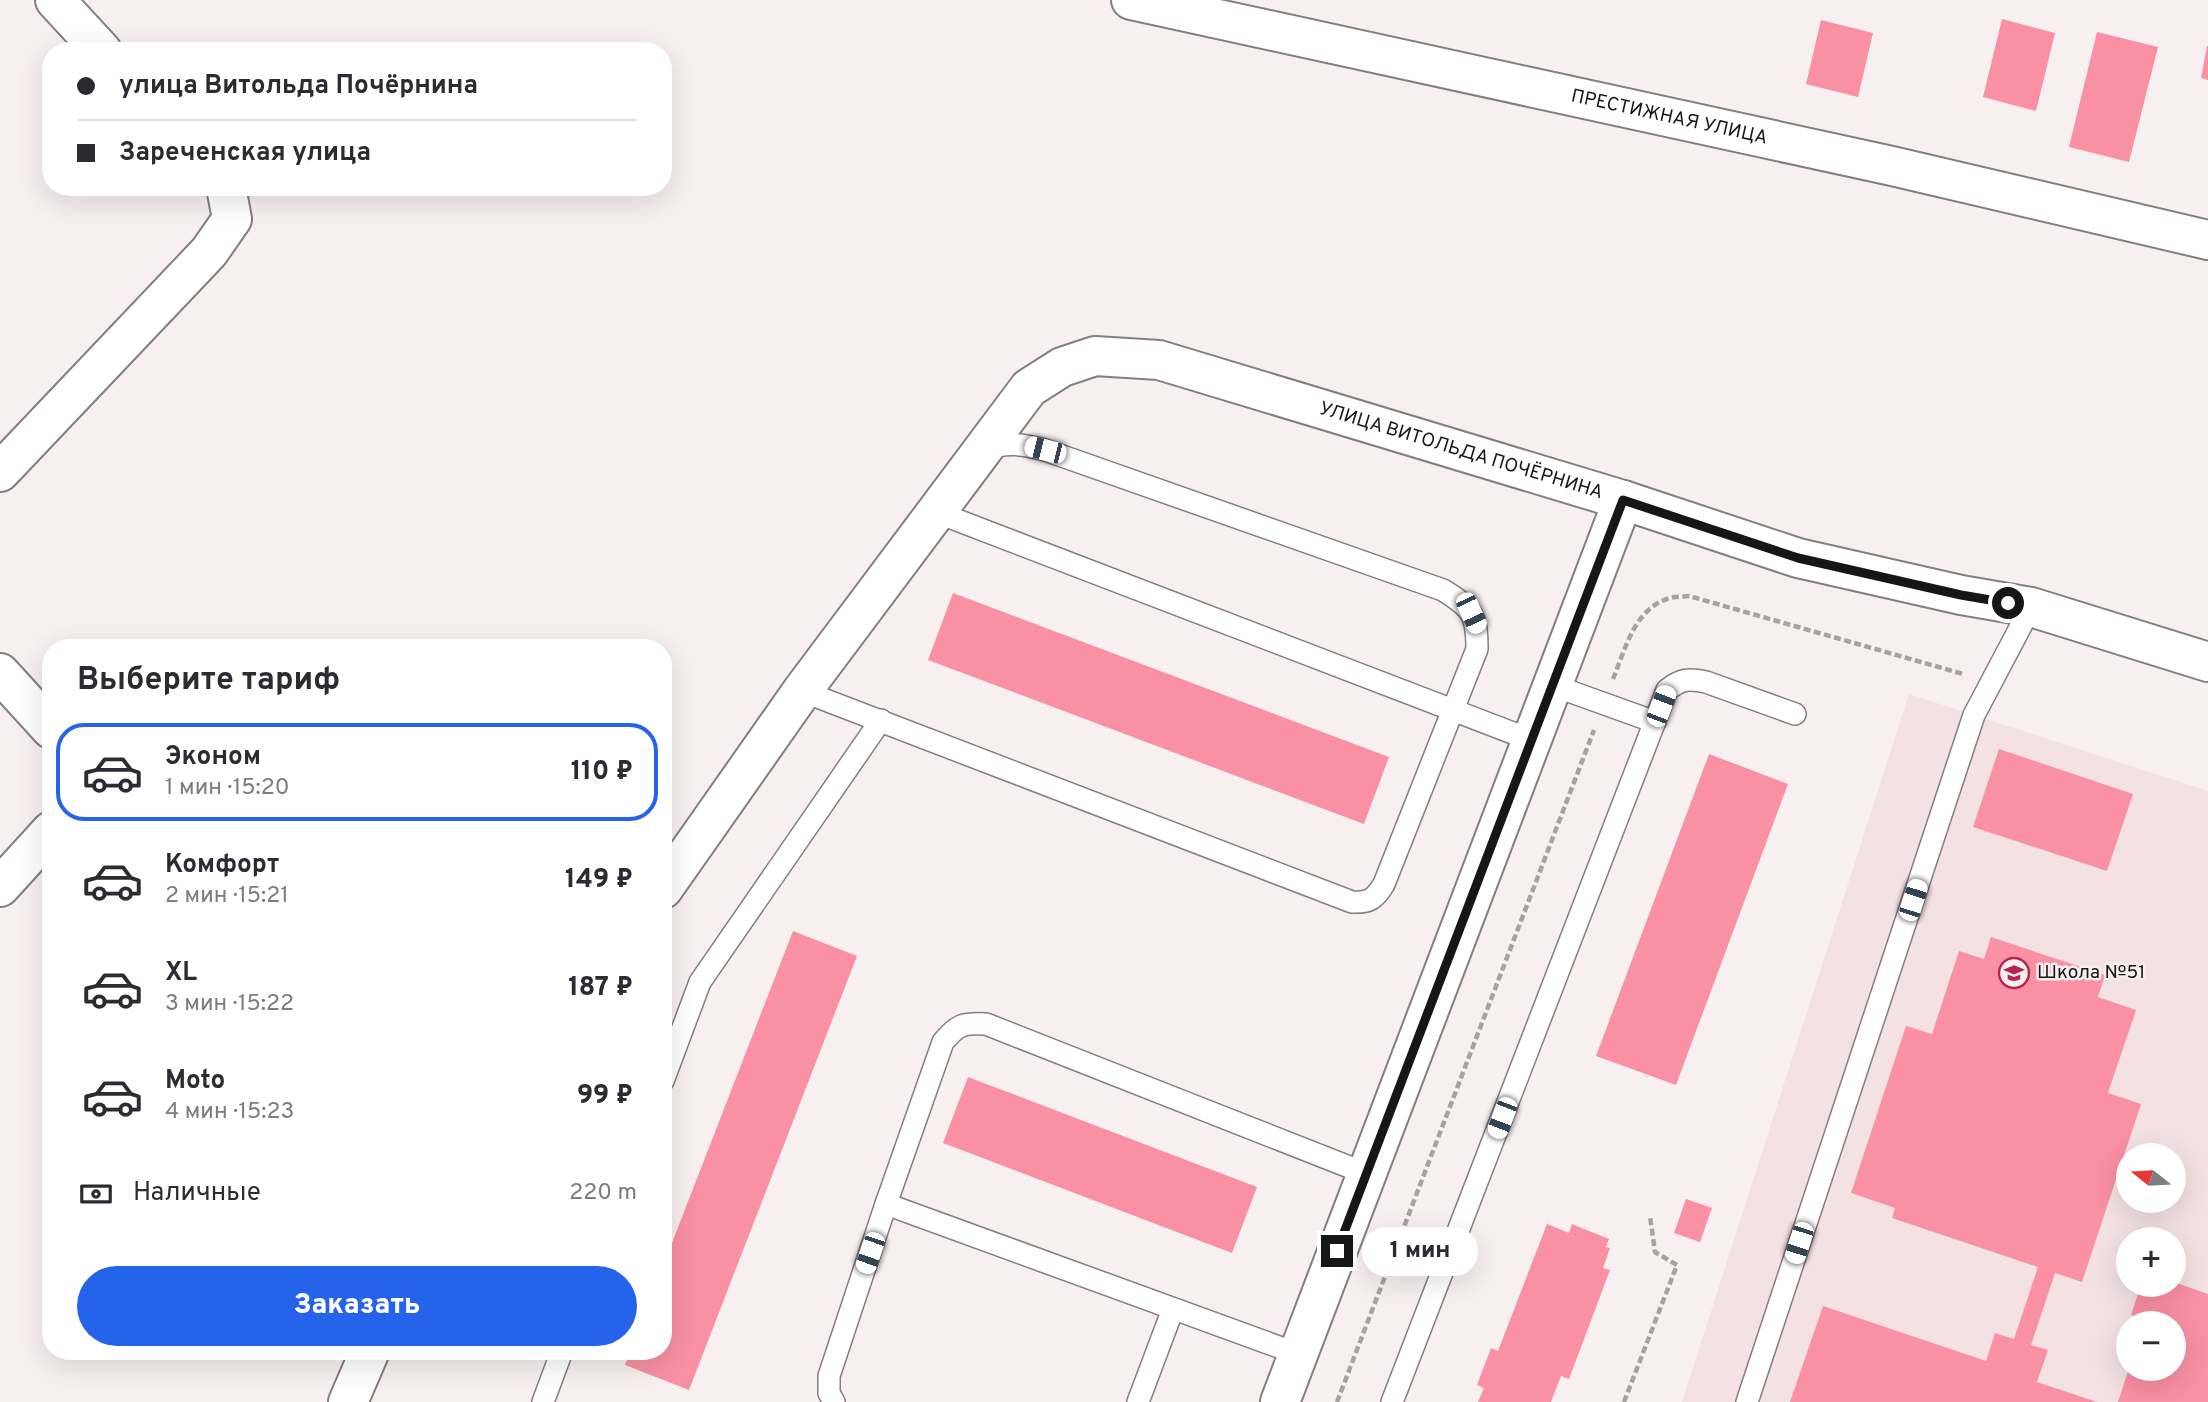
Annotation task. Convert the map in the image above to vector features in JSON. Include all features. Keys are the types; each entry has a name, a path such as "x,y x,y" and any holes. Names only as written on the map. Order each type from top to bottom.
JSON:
{"street":[{"path":"55,0 94,42"},
{"name":"ПРЕСТИЖНАЯ УЛИЦА","path":"1131,0 1892,166 2208,240"},
{"path":"0,472 209,252 232,219 228,196"},
{"name":"УЛИЦА ВИТОЛЬДА ПОЧЁРНИНА","path":"672,876 802,691 1029,388 1062,367 1095,356 1159,360 1623,500 1798,558 1961,595 2031,607 2208,662"},
{"path":"1280,1402 1623,500"},
{"path":"0,673 42,719"},
{"path":"0,887 42,841"},
{"path":"348,1402 366,1360"}],"lane":[{"path":"802,691 1352,902 1366,903 1377,897 1477,649 1477,626 1471,613 1460,601 1443,590 1045,450 1019,443 999,444 982,449"},
{"path":"936,512 1531,740"},
{"path":"1747,1402 1974,715 2031,607"},
{"path":"1392,1402 1667,690 1679,680 1691,679 1795,714"},
{"path":"1552,685 1655,722"},
{"path":"672,1057 700,982 881,720"},
{"path":"834,1402 829,1393 829,1376 943,1042 955,1028 968,1023 986,1024 1367,1174"},
{"path":"886,1204 1298,1354"},
{"path":"1138,1402 1173,1308"},
{"path":"543,1402 559,1360"}],"path":[{"path":"1624,1402 1677,1265 1655,1252 1650,1216"}],"shaded area":[{"name":"Школа №51","path":"1909,694 2208,791 2208,1402 1682,1402"}],"building":[{"path":"2002,19 2055,33 2036,111 1983,97"},
{"path":"1821,20 1873,33 1858,97 1806,84"},
{"path":"2097,32 2158,47 2129,162 2069,147"},
{"path":"2208,46 2208,80 2201,78"},
{"path":"953,593 1389,757 1364,824 928,660"},
{"path":"1999,749 2133,794 2107,871 1973,827"},
{"path":"1709,754 1788,784 1676,1085 1596,1056"},
{"path":"793,931 857,956 689,1390 625,1365 627,1360 672,1360 672,1243"},
{"path":"1991,937 2105,975 2098,997 2136,1010 2108,1093 2141,1104 2128,1143 2116,1143 2116,1179 2082,1282 2055,1273 2031,1345 2048,1350 2037,1382 2097,1402 1790,1402 1823,1306 1986,1361 1995,1333 2014,1339 2038,1267 1892,1218 1895,1208 1851,1193 1906,1026 1932,1034 1959,951 1984,959"},
{"path":"968,1077 1257,1187 1232,1253 943,1143"},
{"path":"1686,1199 1712,1208 1700,1242 1674,1233"},
{"path":"1547,1224 1569,1233 1572,1224 1609,1239 1606,1247 1610,1248 1603,1268 1610,1270 1569,1379 1561,1376 1551,1402 1478,1402 1484,1388 1477,1385 1491,1348 1498,1351"},
{"path":"2186,1286 2208,1294 2208,1402 2118,1402 2125,1381 2186,1381 2186,1311 2132,1311 2137,1297 2186,1297"}],"place":[{"name":"Школа №51","path":"2014,973"}],"route":[{"path":"1337,1251 1623,500 1798,558 2008,603"}]}
